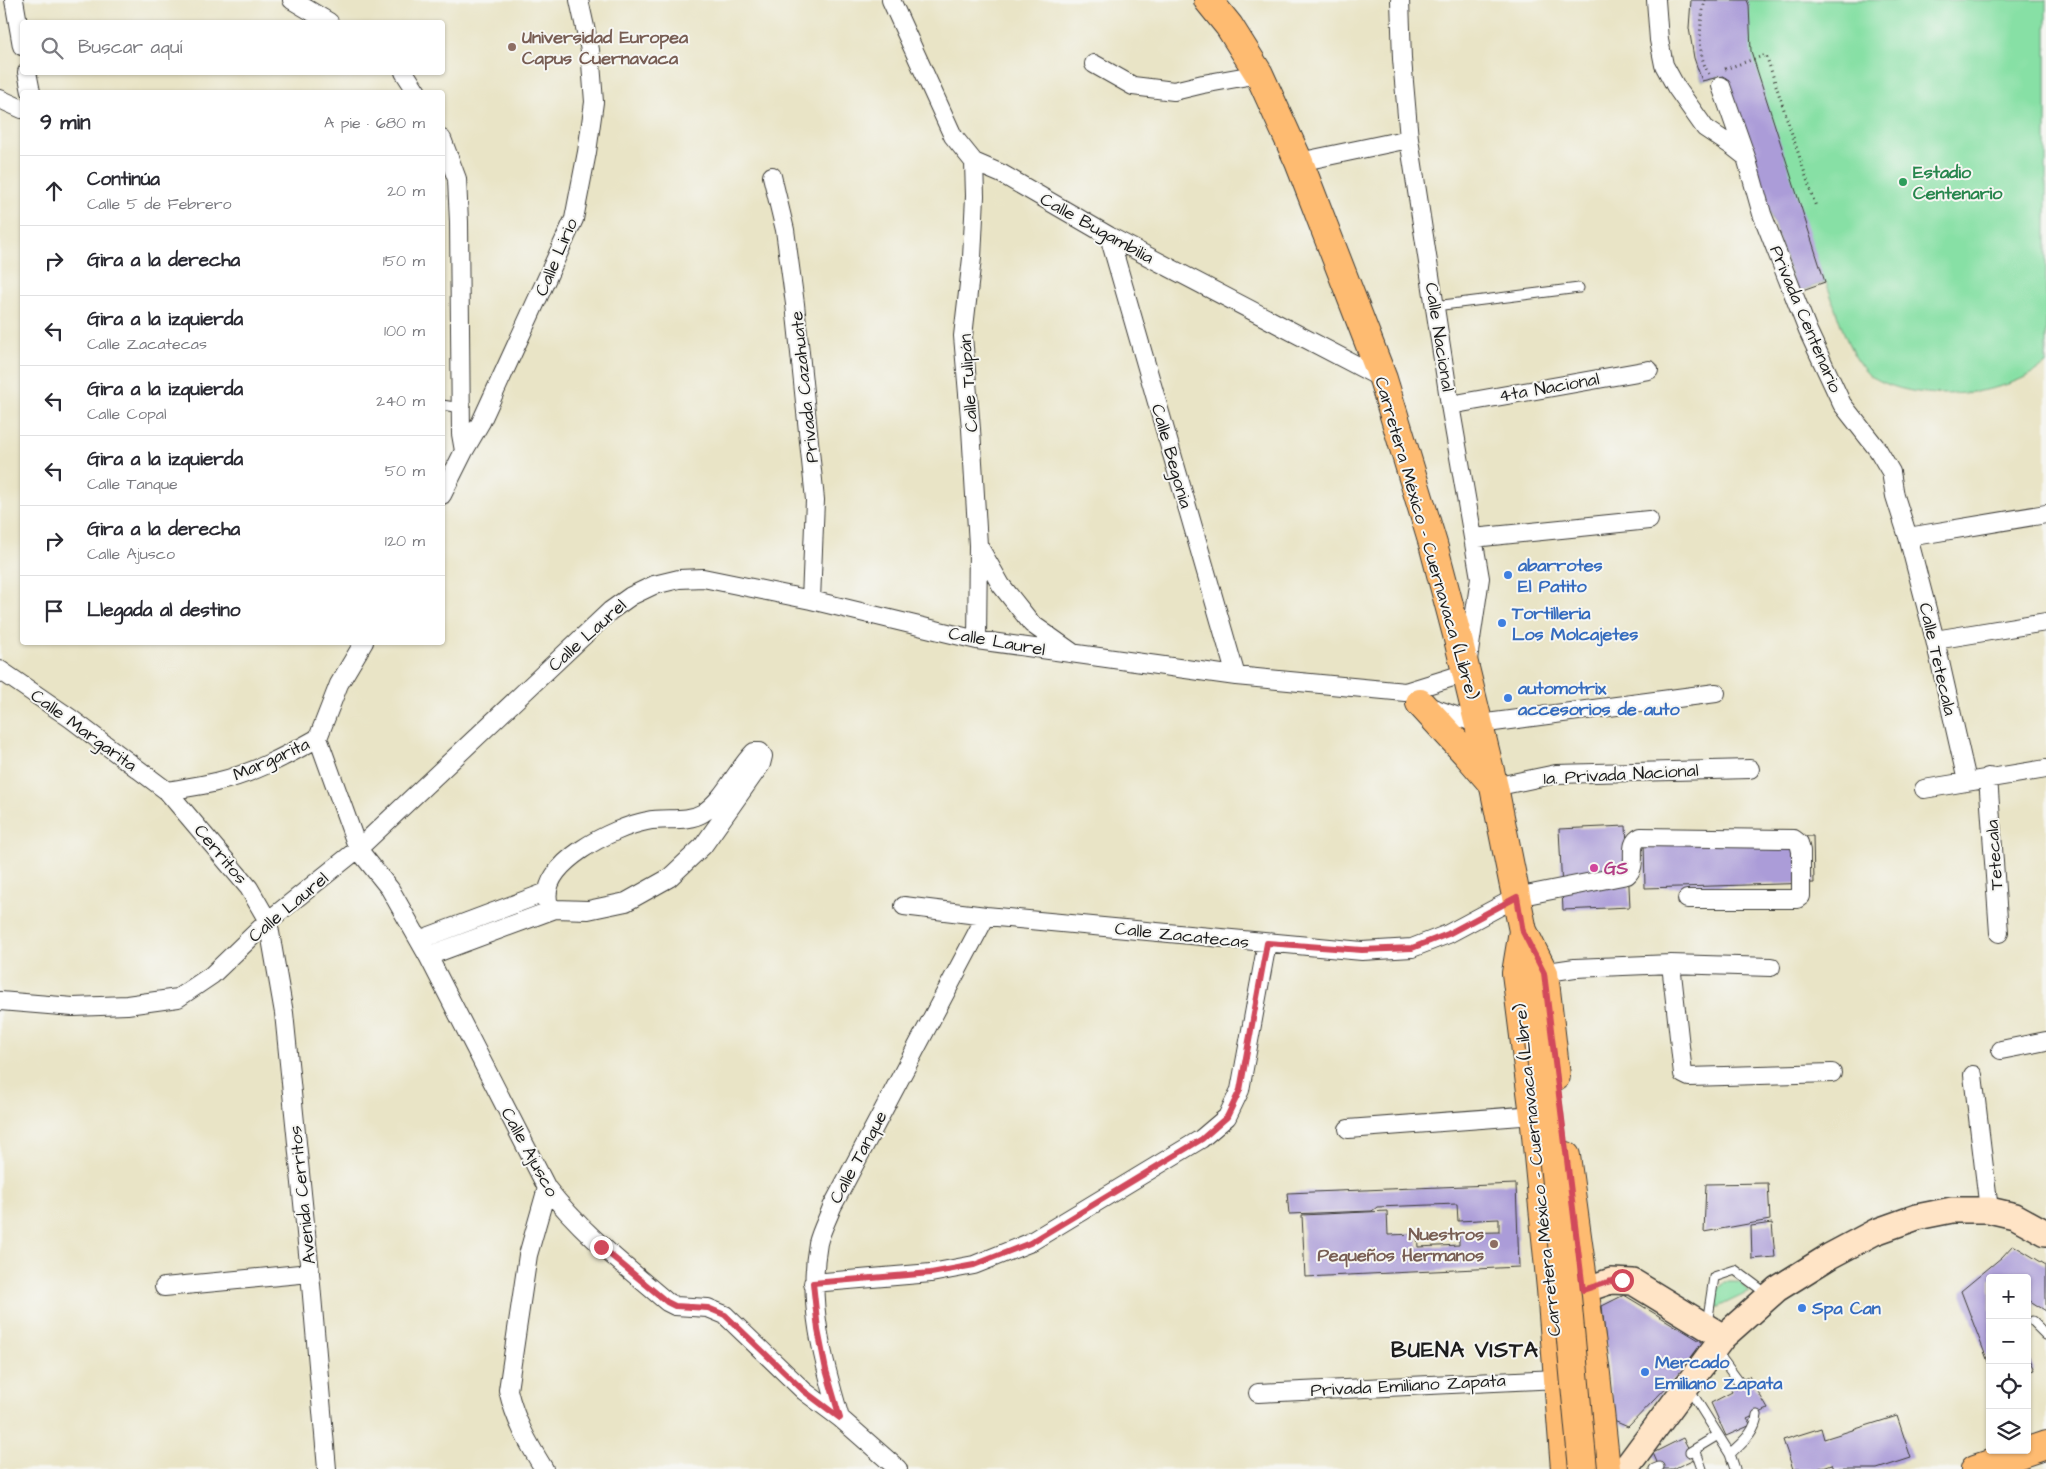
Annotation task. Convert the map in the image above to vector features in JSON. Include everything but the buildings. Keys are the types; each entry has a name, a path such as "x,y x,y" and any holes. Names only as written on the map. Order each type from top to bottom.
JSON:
{"main road":[{"name":"Carretera México - Cuernavaca (Libre)","path":"1208,0 1229,26 1260,74 1299,162 1383,379 1433,544 1480,724 1517,897 1583,1290 1596,1374 1606,1469"},
{"path":"1413,698 1466,753 1494,787"},
{"name":"Carretera México - Cuernavaca (Libre)","path":"1530,973 1534,1115 1552,1300 1564,1469"},
{"path":"1530,973 1568,1300 1583,1469"},
{"path":"1975,1469 2046,1446"},
{"path":"2021,1469 2046,1462"}],"street":[{"path":"14,0 20,34"},
{"path":"292,0 326,20"},
{"name":"Calle Lirio","path":"445,488 464,451 482,422 574,219 587,152 594,102 590,50 579,0"},
{"name":"Calle Bugambilia","path":"891,0 953,136 974,162 1002,174 1108,236 1383,379"},
{"name":"Calle Nacional","path":"1400,0 1402,59 1409,139 1450,405 1480,578 1466,673"},
{"path":"1656,0 1658,40 1664,65 1676,87 1705,128 1746,157"},
{"path":"1094,64 1133,86 1174,91 1260,74"},
{"path":"28,75 31,90"},
{"path":"406,75 416,90"},
{"name":"Privada Centenario","path":"1719,79 1746,157 1762,214 1808,331 1842,404 1878,450 1890,472 1895,496 1908,537"},
{"path":"0,99 20,108"},
{"path":"1299,162 1409,139"},
{"path":"445,148 457,187 461,434 464,451"},
{"name":"Calle Tulipán","path":"974,162 976,196 972,258 962,336 971,429 978,544 978,640"},
{"name":"Privada Cazahuate","path":"772,176 785,230 816,500 810,600"},
{"name":"Calle Begonia","path":"1108,236 1236,676"},
{"name":"4ta Nacional","path":"1450,405 1649,370"},
{"path":"1908,537 2046,514"},
{"path":"1473,538 1649,520"},
{"name":"Calle Tetecala","path":"1908,537 1935,640 1967,781"},
{"name":"Calle Tulipán","path":"978,544 1002,585 1032,624 1076,655"},
{"name":"Calle Laurel","path":"0,1001 73,1007 127,1005 178,998 212,975 268,921 358,849 610,611 631,596 654,585 679,579 703,578 810,600 978,640 1076,655 1413,698 1480,724"},
{"path":"1935,640 2046,622"},
{"path":"318,738 340,684 362,645"},
{"name":"Calle Margarita","path":"0,670 70,718 167,791"},
{"name":"Calle Laurel","path":"1413,698 1466,673"},
{"path":"1480,724 1716,693"},
{"name":"Margarita","path":"167,791 217,782 254,770 318,738 358,849"},
{"path":"428,956 555,909 588,910 626,902 669,878 703,846 761,764 763,756 760,752 754,752 748,758 714,804 702,813 687,819"},
{"name":"1a. Privada Nacional","path":"1494,787 1556,774 1750,769"},
{"path":"1924,788 2046,769"},
{"name":"Tetecala","path":"1988,777 2000,933"},
{"name":"Cerritos","path":"167,791 249,888 268,921"},
{"path":"555,909 549,905 547,892 554,877 563,865 592,842 646,821 664,818 687,819 698,824 703,832 703,846"},
{"name":"Calle Zacatecas","path":"904,906 986,916 1267,943 1362,950 1412,948 1448,934 1517,897 1627,875 1632,871 1633,844 1635,839 1641,836 1794,839 1800,843 1801,896 1796,899 1687,899"},
{"name":"Calle Ajusco","path":"358,849 390,889 428,956 547,1188 565,1212 601,1247 667,1302 675,1306 708,1308 725,1315 804,1391 840,1418 898,1469"},
{"path":"419,940 547,892"},
{"name":"Calle Tanque","path":"840,1418 826,1370 818,1330 813,1283 819,1241 832,1207 986,916"},
{"name":"Avenida Cerritos","path":"268,921 284,1014 310,1273 327,1469"},
{"path":"813,1283 931,1273 974,1265 1030,1243 1202,1139 1227,1117 1240,1090 1267,943"},
{"path":"1671,964 1682,1074 1689,1077 1832,1073"},
{"path":"1530,973 1575,968 1671,964 1771,967"},
{"path":"2001,1050 2046,1041"},
{"path":"1973,1075 1989,1210"},
{"path":"1348,1129 1534,1115"},
{"path":"544,1469 526,1441 513,1412 508,1390 528,1255 547,1188"},
{"path":"1625,1469 1687,1386 1714,1338 1777,1289 1830,1256 1875,1232 1917,1217 1952,1210 1989,1210 2015,1216 2046,1233"},
{"path":"164,1287 310,1273"},
{"path":"1552,1300 1611,1281 1633,1282 1714,1338"},
{"name":"Privada Emiliano Zapata","path":"1258,1393 1558,1379"}],"lane":[{"path":"1435,306 1579,288"},
{"path":"445,406 461,408"},
{"path":"1739,1382 1714,1338 1714,1276 1735,1270 1770,1296"},
{"path":"2032,1321 2046,1334"},
{"path":"1687,1386 1730,1454 1735,1469"},
{"path":"1730,1454 1752,1433 1756,1424 1757,1414"},
{"path":"1702,1469 1693,1450 1718,1435"}],"path":[{"path":"1705,0 1700,25 1702,55 1708,74 1719,79"},
{"path":"1724,69 1766,55 1816,207"}],"green space":[{"name":"Estadio Centenario","path":"1691,0 2046,0 2046,364 2030,375 2010,383 1967,393 1922,393 1901,389 1868,374 1847,342 1826,282 1797,292 1723,76 1702,81 1692,41 1690,22"},
{"path":"1724,1282 1739,1282 1749,1292 1716,1308 1716,1292"}],"place":[{"name":"Universidad Europea Capus Cuernavaca","path":"512,47"},
{"name":"Estadio Centenario","path":"1903,182"},
{"name":"abarrotes El Patito","path":"1508,575"},
{"name":"Tortilleria Los Molcajetes","path":"1502,623"},
{"name":"automotrix accesorios de auto","path":"1508,698"},
{"name":"GS","path":"1594,868"},
{"name":"Nuestros Pequeños Hermanos","path":"1494,1244"},
{"name":"Spa Can","path":"1802,1308"},
{"name":"Mercado Emiliano Zapata","path":"1645,1372"}],"district":[{"name":"BUENA VISTA","path":"1465,1349"}],"route":[{"path":"601,1247 667,1302 675,1306 708,1308 732,1320 804,1391 840,1418 826,1370 818,1330 813,1283 931,1273 974,1265 1030,1243 1202,1139 1227,1117 1240,1090 1267,943 1362,950 1412,948 1448,934 1517,897 1523,932 1544,973 1583,1290 1611,1281 1622,1280"}]}
